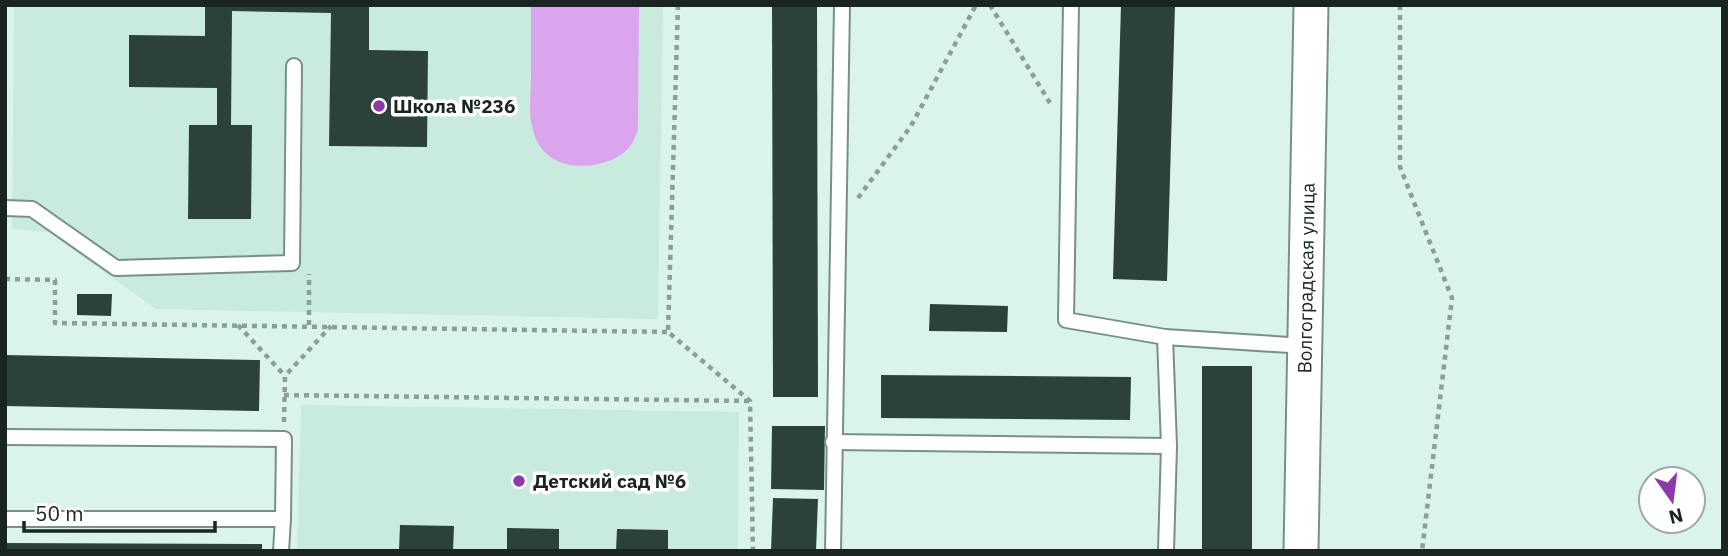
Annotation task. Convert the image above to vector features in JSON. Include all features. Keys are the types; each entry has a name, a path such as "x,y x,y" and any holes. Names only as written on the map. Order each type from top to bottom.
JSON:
{"street":[{"name":"Волгоградская улица","path":"1301,551 1311,5"}],"lane":[{"path":"833,551 842,5"},
{"path":"1071,5 1066,320 1165,337 1305,346"},
{"path":"5,208 32,209 116,268 292,263 294,66"},
{"path":"1165,337 1168,446 1166,551"},
{"path":"5,437 284,439 281,551"},
{"path":"833,442 1168,446"},
{"path":"5,519 283,519"}],"path":[{"path":"668,332 678,5"},
{"path":"838,226 911,126 976,5"},
{"path":"990,5 1069,133"},
{"path":"1401,5 1400,167 1452,298 1422,551"},
{"path":"292,263 309,268 309,325"},
{"path":"5,279 55,280 55,323 668,332 750,401 752,551"},
{"path":"237,324 285,376"},
{"path":"284,439 285,376 332,325"},
{"path":"284,395 750,401"}],"shaded area":[{"path":"14,5 663,5 658,319 156,309 48,232 12,229"},
{"path":"531,5 639,5 638,128 630,146 616,158 591,165 570,165 551,157 537,141 531,124 530,110"},
{"name":"Детский сад №6","path":"301,405 739,412 738,551 297,551"}],"building":[{"name":"Школа №236","path":"205,5 369,5 369,50 428,51 427,147 329,146 331,13 232,11 231,125 252,125 251,219 188,219 189,125 217,125 217,88 129,87 129,35 205,36"},
{"path":"772,5 817,5 818,397 773,397"},
{"path":"1121,5 1175,5 1167,281 1113,279"},
{"path":"77,294 112,294 111,316 77,315"},
{"path":"930,304 1008,306 1007,332 929,331"},
{"path":"5,355 260,360 259,411 5,406"},
{"path":"1202,366 1252,366 1252,551 1202,551"},
{"path":"881,375 1131,377 1130,420 881,418"},
{"path":"772,426 825,426 824,490 771,489"},
{"path":"773,498 818,499 816,551 771,551"},
{"path":"400,525 454,526 453,551 399,551"},
{"path":"507,528 559,529 559,551 507,551"},
{"path":"617,529 668,530 668,551 616,551"},
{"path":"5,543 262,544 262,551 5,551"}],"place":[{"name":"Школа №236","path":"379,106"},
{"name":"Детский сад №6","path":"519,481"}]}
